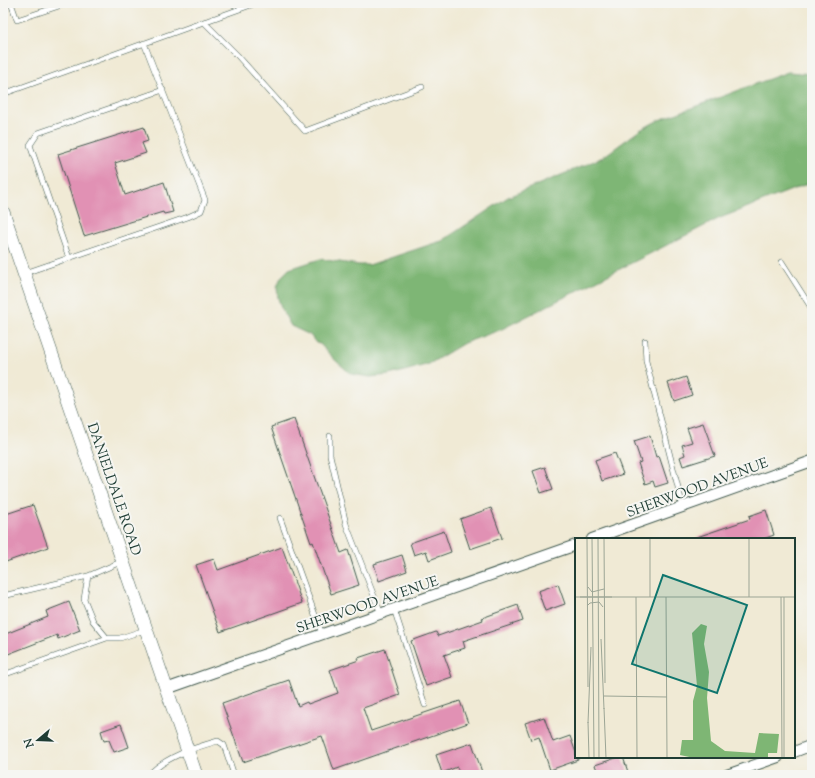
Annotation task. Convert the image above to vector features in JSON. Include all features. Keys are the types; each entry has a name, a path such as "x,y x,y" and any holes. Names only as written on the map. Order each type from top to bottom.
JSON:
{"street":[{"name":"DANIELDALE ROAD","path":"3,212 196,775"},
{"name":"SHERWOOD AVENUE","path":"595,538 812,461"},
{"name":"SHERWOOD AVENUE","path":"166,689 575,545"},
{"path":"795,752 812,745"},
{"path":"727,775 775,758"}],"lane":[{"path":"11,3 17,20 68,3"},
{"path":"3,94 253,4"},
{"path":"204,22 237,54 305,131 422,87"},
{"path":"24,273 188,217 201,211 206,200 144,43"},
{"path":"69,258 30,145 38,133 162,90"},
{"path":"782,262 812,309"},
{"path":"645,341 646,361 682,507"},
{"path":"330,436 330,456 346,524 381,614"},
{"path":"280,518 322,634"},
{"path":"3,596 88,576 123,561"},
{"path":"88,576 84,599 92,621 107,638"},
{"path":"394,609 425,705"},
{"path":"3,675 107,638 120,638 146,630"},
{"path":"148,775 159,764 188,751 218,741 224,745 234,775"}],"green space":[{"path":"788,72 812,74 812,182 720,218 500,330 464,343 429,364 389,375 370,377 351,374 320,344 316,343 310,335 291,326 281,308 277,287 281,277 289,269 320,259 359,265 369,265 442,241 508,197 603,157 640,130 659,120"}],"building":[{"path":"144,127 148,141 142,143 146,153 115,163 125,195 164,182 173,212 164,214 163,212 84,236 58,154"},
{"path":"686,377 692,395 674,401 668,383"},
{"path":"294,419 341,553 348,550 359,585 331,594 313,542 311,543 271,427"},
{"path":"703,423 715,456 683,466 680,457 685,455 682,445 692,442 687,428"},
{"path":"650,436 656,457 659,456 668,483 655,487 653,481 645,484 638,463 641,462 634,441"},
{"path":"615,453 623,474 602,481 595,460"},
{"path":"545,467 553,489 541,493 533,471"},
{"path":"33,505 48,547 3,563 3,515"},
{"path":"491,508 502,538 470,549 460,519"},
{"path":"766,510 774,535 766,538 697,537 750,519 749,516"},
{"path":"444,531 451,552 429,560 426,551 414,555 410,543"},
{"path":"282,547 302,603 220,632 196,565 214,559 218,570"},
{"path":"402,555 407,571 379,581 374,564"},
{"path":"558,584 565,604 545,611 538,591"},
{"path":"69,602 80,630 58,639 57,635 3,656 3,635 48,617 46,611"},
{"path":"518,605 523,621 463,641 465,648 444,655 452,677 426,686 411,641 436,632 438,636 483,620 482,618"},
{"path":"385,649 400,695 363,708 371,731 460,701 468,723 334,770 322,736 243,762 222,703 289,680 298,706 307,702 308,704 338,693 330,670 359,660 358,658"},
{"path":"544,717 553,742 570,736 575,750 575,758 578,758 578,760 550,770 539,737 531,740 525,723"},
{"path":"121,724 129,747 114,752 109,740 104,741 101,731"},
{"path":"472,743 483,775 460,775 457,767 442,773 436,755"},
{"path":"616,758 623,758 629,775 599,775 595,765"}]}
